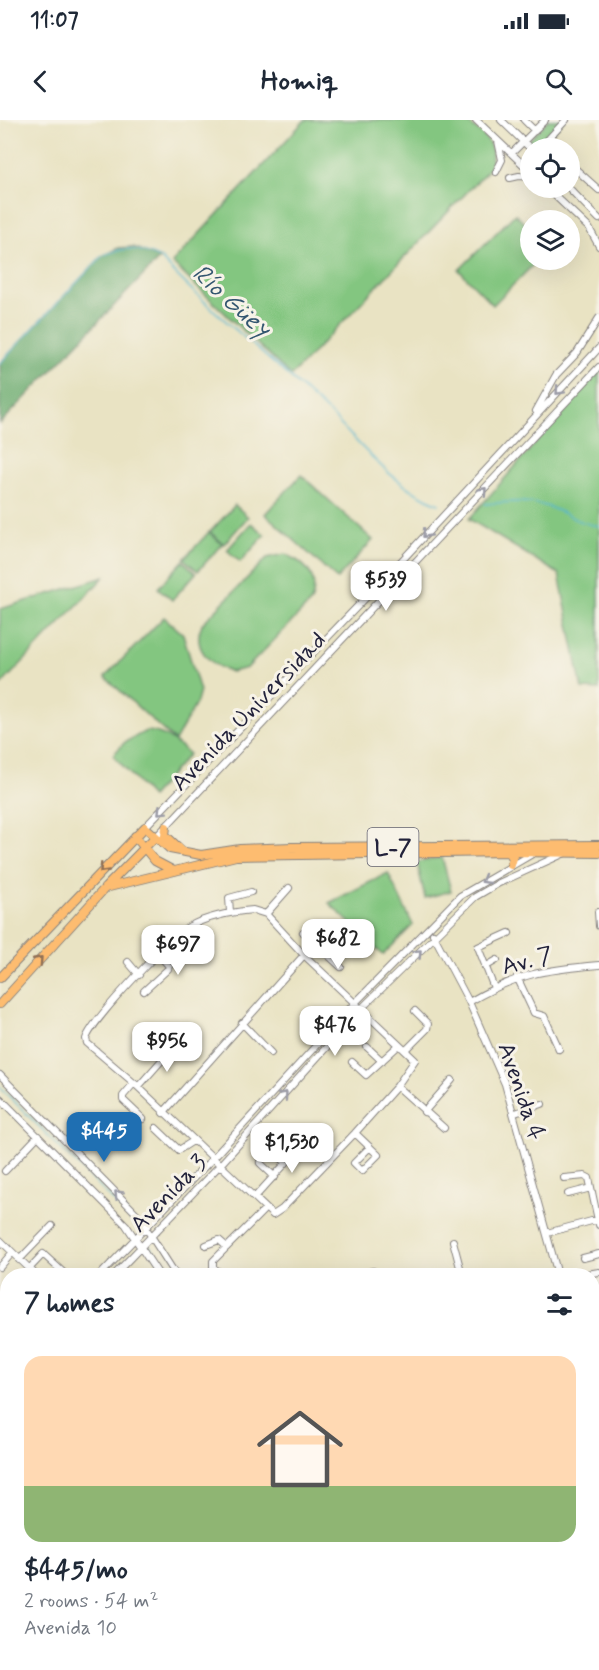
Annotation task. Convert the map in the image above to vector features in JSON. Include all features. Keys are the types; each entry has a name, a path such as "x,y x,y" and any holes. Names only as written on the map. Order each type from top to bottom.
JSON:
{"main road":[{"path":"166,826 165,835 169,841 187,854"},
{"name":"Avenida Universidad","path":"0,978 145,828"},
{"name":"L-7","path":"145,828 154,838 170,849 201,855 240,849 292,847 599,845"},
{"path":"135,836 155,861 172,870"},
{"name":"Avenida Universidad","path":"0,1004 105,888 154,838"},
{"path":"510,852 513,858 511,865"},
{"name":"L-7","path":"172,870 236,856 599,853"},
{"path":"105,888 172,870"}],"street":[{"path":"476,120 520,160"},
{"path":"501,120 520,138"},
{"path":"524,120 535,131"},
{"path":"528,138 545,120"},
{"path":"549,138 566,120"},
{"path":"496,138 502,160 496,172"},
{"path":"512,153 520,146"},
{"path":"580,173 599,190"},
{"path":"510,178 520,176"},
{"path":"558,198 589,228 599,246"},
{"path":"578,198 599,219"},
{"path":"534,417 556,375 577,353 599,318"},
{"name":"Avenida Universidad","path":"145,828 406,556 599,348"},
{"name":"Avenida Universidad","path":"154,838 599,367"},
{"path":"406,556 414,565"},
{"name":"Avenida 3","path":"107,1268 213,1158 355,1003 459,896 536,852 558,846"},
{"name":"Avenida 3","path":"121,1268 220,1165 362,1009 475,897 499,883 567,853"},
{"path":"266,914 289,888"},
{"path":"230,912 229,898 251,892"},
{"path":"253,910 266,914 304,955 415,1060 414,1065 397,1086 355,1133 282,1209 273,1215 136,1085 87,1043 88,1034 173,937 189,926 230,912 253,910"},
{"path":"598,912 599,926"},
{"name":"Avenida 4","path":"429,928 469,1002 515,1113 556,1268"},
{"path":"303,932 341,967"},
{"path":"494,988 478,947 509,933"},
{"path":"311,961 322,949"},
{"path":"144,991 168,969 158,954"},
{"path":"163,1113 304,955"},
{"path":"484,967 497,960"},
{"path":"128,962 139,975"},
{"name":"Av. 7","path":"469,1002 517,977 549,969 599,965"},
{"path":"517,977 534,1013 544,1016 559,1049"},
{"path":"408,1053 428,1029 428,1024 415,1011"},
{"path":"242,1023 271,1053"},
{"path":"143,1119 123,1100 123,1096 177,1043"},
{"path":"352,1062 366,1074 398,1046"},
{"path":"367,1047 382,1061"},
{"path":"0,1075 137,1214 172,1268"},
{"path":"424,1112 452,1080"},
{"path":"397,1086 444,1128"},
{"path":"0,1098 126,1225 154,1268"},
{"path":"515,1113 542,1104"},
{"path":"156,1128 179,1150 193,1141"},
{"path":"355,1133 369,1147"},
{"path":"5,1171 38,1136"},
{"path":"255,1197 286,1163 273,1150"},
{"path":"260,1163 275,1177"},
{"path":"547,1233 599,1221 587,1176 564,1178"},
{"path":"568,1194 591,1188"},
{"path":"216,1268 212,1263 265,1209"},
{"path":"19,1260 52,1226"},
{"path":"0,1240 28,1268"},
{"path":"206,1245 219,1240 227,1247"},
{"path":"453,1241 460,1268"},
{"path":"0,1267 12,1253"},
{"path":"30,1268 43,1254 58,1268"},
{"path":"583,1258 599,1254"}],"green space":[{"path":"305,120 465,120 488,140 492,160 489,169 291,376 172,263"},
{"path":"548,120 564,120 547,138 531,138"},
{"path":"515,214 520,219 520,270 528,270 493,305 459,270"},
{"path":"133,247 160,258 0,424 0,363 102,256 118,248"},
{"path":"599,371 599,690 582,689 559,574 469,519"},
{"path":"301,475 373,540 337,579 265,514"},
{"path":"235,505 248,517 224,544 210,532"},
{"path":"251,523 265,535 240,562 227,550"},
{"path":"209,532 222,544 198,571 184,559"},
{"path":"285,554 299,562 309,572 314,586 311,602 247,668 231,672 216,665 201,648 199,633 202,624 267,558"},
{"path":"183,561 196,573 172,600 158,588"},
{"path":"104,577 0,686 0,609"},
{"path":"164,617 183,634 200,691 197,702 175,741 105,677"},
{"path":"146,731 164,735 189,754 151,797 113,755 125,742"},
{"path":"442,857 451,891 425,898 417,862"},
{"path":"388,873 413,925 383,955 329,903"}],"waterway":[{"name":"Río Güey","path":"0,363 102,256 124,249 145,252 160,258 200,298 328,412 379,464 407,487 439,504"},
{"name":"Río Güey","path":"485,504 516,502 538,504 553,508 585,523 599,526"},
{"path":"0,1087 126,1213 138,1230"},
{"path":"149,1245 164,1268"}]}
